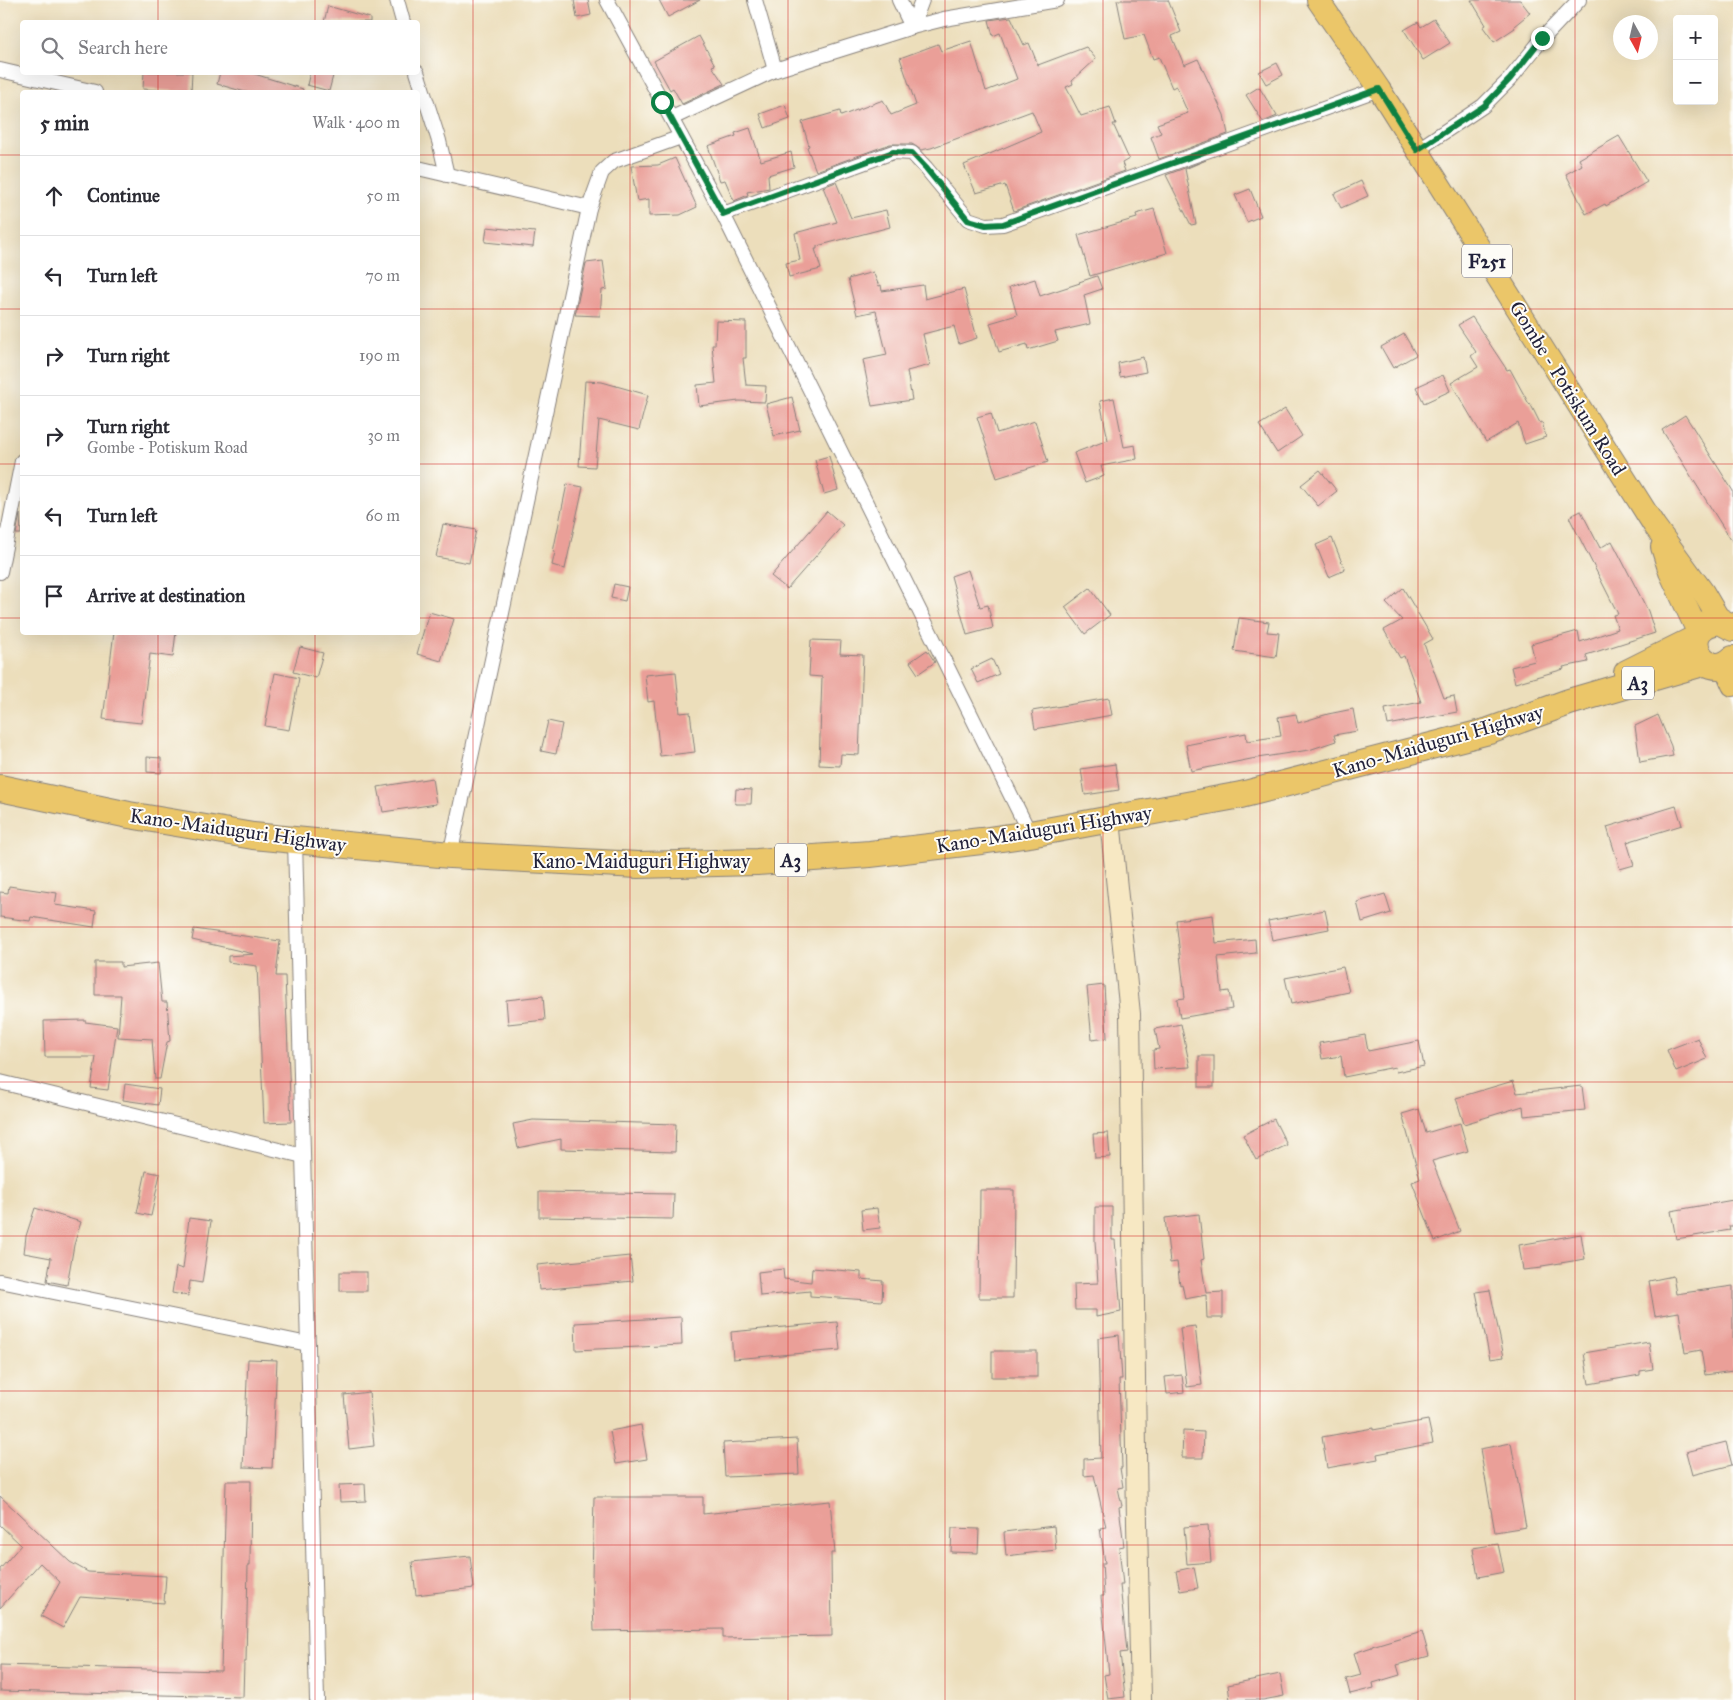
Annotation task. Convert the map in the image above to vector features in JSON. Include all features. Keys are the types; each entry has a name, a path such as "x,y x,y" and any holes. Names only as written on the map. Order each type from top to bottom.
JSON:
{"highway":[{"name":"Kano-Maiduguri Highway","path":"0,788 129,815 253,836 450,855 638,865 757,862 870,854 1030,834 1241,795 1489,731 1569,702 1718,627"},
{"name":"A3","path":"1718,627 1697,654 1724,668"},
{"name":"Kano-Maiduguri Highway","path":"1569,702 1724,668"}],"main road":[{"name":"Gombe - Potiskum Road","path":"1318,0 1379,89 1654,525 1703,592 1718,627"}],"street":[{"path":"396,0 402,20"},
{"path":"607,0 723,214 1030,834"},
{"path":"754,0 775,70"},
{"path":"899,0 912,27"},
{"path":"912,27 922,0"},
{"path":"672,118 775,70 912,27 944,19 1057,0"},
{"path":"1417,150 1484,106 1510,79 1542,38 1580,0"},
{"path":"0,70 20,75"},
{"path":"22,75 86,90"},
{"path":"418,75 447,174"},
{"path":"723,214 893,152 912,153 968,220 986,225 1003,224 1379,89"},
{"path":"450,855 589,208 602,172 614,162 681,137"},
{"path":"420,168 589,208"},
{"path":"0,572 20,471"},
{"path":"1110,820 1130,1014 1141,1700"},
{"path":"295,840 316,1700"},
{"path":"0,1082 303,1156"},
{"path":"0,1281 308,1344"}],"building":[{"path":"574,0 588,0 591,15 577,18"},
{"path":"659,0 700,0 668,17"},
{"path":"1117,0 1168,0 1181,32 1172,36 1184,65 1198,59 1224,115 1228,134 1159,159 1151,137 1161,133 1157,124 1188,113 1176,86 1172,88 1159,57 1153,59 1144,35 1125,39"},
{"path":"1471,0 1520,0 1530,13 1514,26 1515,28 1494,42 1483,27 1486,25"},
{"path":"328,6 370,18 370,20 324,20"},
{"path":"1011,17 1024,45 1029,43 1038,65 1086,47 1096,59 1072,81 1073,84 1066,87 1081,116 1110,107 1116,124 1113,124 1129,159 1122,163 1125,171 1014,211 1005,185 976,193 964,165 1041,132 1032,111 931,148 921,150 912,144 890,144 816,171 807,147 809,146 802,122 840,111 841,116 883,100 891,115 916,105 900,58 938,44 941,51 971,41 986,91 1017,79 1000,33 993,36 989,20"},
{"path":"1434,19 1450,43 1423,60 1404,30 1418,22 1421,27"},
{"path":"699,36 715,65 712,66 724,84 682,104 673,88 670,90 654,61"},
{"path":"1277,63 1283,75 1266,84 1259,72"},
{"path":"144,75 192,75 191,90 143,89"},
{"path":"219,75 258,75 303,89 238,90 217,84"},
{"path":"309,75 333,75 329,90 307,85"},
{"path":"1259,87 1277,116 1263,122 1246,95"},
{"path":"785,105 790,119 765,128 760,114"},
{"path":"750,128 761,161 791,152 794,167 768,175 769,188 747,192 748,195 734,201 725,180 720,181 708,146 736,136 735,133"},
{"path":"1619,136 1647,182 1606,206 1605,204 1586,214 1566,174 1582,165 1579,159"},
{"path":"675,158 697,207 680,215 649,216 649,199 637,201 631,166 658,165"},
{"path":"1206,160 1185,169 1196,224 1191,225 1166,175"},
{"path":"1361,181 1368,196 1341,208 1334,194"},
{"path":"836,182 851,218 886,210 890,227 817,246 817,249 815,249 821,269 789,277 786,263 800,260 795,233 837,222 823,187"},
{"path":"1250,189 1261,216 1247,222 1235,195"},
{"path":"1154,209 1167,253 1090,276 1078,235 1137,218 1136,214"},
{"path":"487,227 535,232 533,247 485,242"},
{"path":"603,261 607,289 602,290 600,316 575,315 586,263"},
{"path":"873,272 879,286 881,285 882,291 923,285 925,299 964,289 977,338 959,344 954,326 923,334 930,365 907,371 912,400 872,406 863,360 887,355 876,311 857,315 848,279"},
{"path":"1097,276 1102,289 1084,295 1090,324 1055,332 1058,341 1028,350 1027,344 999,352 990,323 1017,315 1009,287 1035,279 1040,296"},
{"path":"1472,317 1507,370 1510,369 1540,423 1542,422 1546,437 1525,444 1518,423 1486,442 1451,383 1478,367 1471,356 1476,352 1458,325"},
{"path":"716,321 746,322 746,358 743,358 746,385 766,386 765,402 739,401 699,406 697,385 716,383 712,345 715,345"},
{"path":"1404,334 1416,355 1393,368 1381,347"},
{"path":"1143,357 1146,372 1120,377 1118,363"},
{"path":"1443,375 1450,391 1424,403 1416,387"},
{"path":"585,381 602,382 648,395 639,430 599,420 595,467 579,466"},
{"path":"792,397 800,430 774,436 766,404"},
{"path":"1114,398 1124,447 1135,445 1137,459 1101,466 1104,476 1085,483 1074,453 1108,440 1100,401"},
{"path":"1285,409 1302,436 1277,453 1259,425"},
{"path":"991,413 997,433 1035,421 1048,462 997,478 977,417"},
{"path":"1685,415 1733,491 1733,543 1662,430"},
{"path":"829,456 838,490 824,494 815,460"},
{"path":"1320,470 1337,491 1318,506 1301,485"},
{"path":"567,484 583,487 565,569 552,565"},
{"path":"827,511 843,525 787,589 771,576"},
{"path":"1581,511 1600,548 1612,541 1648,611 1655,633 1586,655 1588,662 1563,667 1564,669 1515,683 1511,667 1535,661 1531,644 1578,631 1580,642 1618,629 1613,615 1618,614 1569,517"},
{"path":"20,514 20,534 16,534"},
{"path":"443,524 476,530 469,563 436,557"},
{"path":"1332,538 1345,570 1329,577 1316,545"},
{"path":"968,570 980,607 988,605 993,628 967,635 951,576"},
{"path":"614,584 628,587 625,601 611,598"},
{"path":"1090,588 1110,615 1085,634 1065,607"},
{"path":"1403,588 1433,639 1424,644 1444,698 1454,696 1457,712 1388,725 1385,709 1421,702 1404,656 1400,658 1384,630 1402,620 1386,603"},
{"path":"429,612 454,619 441,661 417,654"},
{"path":"1239,618 1269,622 1267,632 1279,633 1276,657 1234,651"},
{"path":"114,635 176,635 173,657 150,654 141,723 103,719"},
{"path":"811,640 841,641 840,654 863,655 859,755 841,754 840,766 819,765 822,677 809,676"},
{"path":"300,647 323,653 316,678 293,672"},
{"path":"927,650 935,662 918,674 910,662"},
{"path":"992,659 999,674 978,683 971,669"},
{"path":"676,672 680,713 690,712 695,752 660,756 654,701 648,702 645,675"},
{"path":"275,673 299,678 289,730 265,726"},
{"path":"1109,698 1112,715 1035,729 1032,711"},
{"path":"1353,709 1357,731 1334,735 1336,741 1309,750 1191,771 1186,745 1246,733 1247,741 1281,736 1278,717 1296,714 1298,723"},
{"path":"1658,715 1671,746 1673,756 1640,762 1635,726"},
{"path":"548,721 562,724 556,754 541,751"},
{"path":"147,757 161,758 161,773 147,772"},
{"path":"1115,764 1119,790 1085,795 1081,769"},
{"path":"432,778 436,804 383,812 378,787"},
{"path":"736,789 752,790 751,804 735,804"},
{"path":"1676,806 1682,825 1627,842 1634,865 1620,869 1607,827"},
{"path":"9,886 57,893 55,905 96,911 94,927 31,917 30,921 0,917 0,892 8,893"},
{"path":"1385,894 1391,913 1362,922 1357,902"},
{"path":"1325,910 1329,929 1272,940 1268,921"},
{"path":"1213,915 1216,943 1255,939 1256,953 1218,957 1222,992 1229,991 1232,1009 1180,1018 1177,999 1185,998 1176,920"},
{"path":"194,929 280,941 276,976 285,976 291,1122 264,1123 257,966 228,962 228,956 254,954 192,940"},
{"path":"95,962 121,962 121,967 158,963 162,1002 167,1002 170,1041 167,1042 160,1079 155,1079 152,1039 118,1037 121,995 95,995"},
{"path":"1343,967 1349,992 1291,1004 1285,978"},
{"path":"1104,985 1107,1038 1092,1040 1087,987"},
{"path":"543,996 545,1020 508,1024 506,1000"},
{"path":"85,1020 85,1022 117,1026 108,1090 91,1088 96,1057 45,1057 44,1021"},
{"path":"1181,1024 1190,1067 1154,1069 1153,1050 1159,1049 1155,1029"},
{"path":"1365,1035 1368,1051 1419,1041 1424,1066 1396,1072 1395,1067 1344,1077 1341,1056 1322,1059 1319,1043"},
{"path":"1698,1038 1707,1059 1676,1072 1667,1050"},
{"path":"1199,1056 1214,1056 1214,1087 1199,1087"},
{"path":"1513,1081 1517,1093 1582,1086 1585,1110 1524,1116 1523,1106 1464,1124 1456,1098"},
{"path":"125,1084 160,1089 158,1105 123,1100"},
{"path":"1419,1109 1426,1133 1460,1123 1468,1151 1432,1161 1460,1231 1435,1241 1412,1182 1420,1179 1402,1114"},
{"path":"1274,1119 1287,1145 1256,1160 1243,1135"},
{"path":"533,1120 676,1124 675,1152 561,1149 561,1139 518,1148 513,1124"},
{"path":"1108,1133 1110,1157 1095,1158 1093,1134"},
{"path":"146,1171 160,1174 151,1216 137,1213"},
{"path":"980,1190 1014,1190 1013,1298 979,1298"},
{"path":"539,1192 674,1194 673,1219 539,1217"},
{"path":"1733,1200 1733,1226 1729,1226 1730,1230 1676,1239 1671,1211"},
{"path":"1095,1207 1112,1207 1112,1240 1115,1240 1121,1312 1096,1317 1096,1310 1075,1310 1074,1284 1098,1283"},
{"path":"35,1208 81,1222 74,1245 67,1285 47,1281 51,1258 24,1253 26,1236"},
{"path":"877,1208 880,1228 863,1230 861,1210"},
{"path":"1199,1214 1204,1259 1201,1260 1206,1293 1223,1292 1223,1318 1207,1318 1206,1295 1185,1299 1182,1284 1180,1285 1177,1262 1170,1263 1165,1218"},
{"path":"189,1218 211,1221 202,1283 190,1281 188,1296 172,1293 176,1267 183,1269"},
{"path":"1581,1234 1585,1259 1523,1270 1519,1245"},
{"path":"630,1256 633,1281 539,1290 537,1265"},
{"path":"812,1268 861,1272 861,1279 883,1281 882,1301 810,1296 810,1291 760,1296 758,1272 783,1269 784,1279 811,1282"},
{"path":"340,1272 367,1272 367,1291 340,1291"},
{"path":"1673,1276 1676,1294 1733,1286 1733,1371 1705,1375 1701,1350 1685,1353 1679,1312 1655,1316 1649,1281"},
{"path":"1490,1290 1504,1357 1490,1359 1476,1292"},
{"path":"681,1317 682,1345 576,1350 575,1323"},
{"path":"837,1322 840,1350 733,1359 731,1332"},
{"path":"1195,1326 1202,1385 1187,1387 1180,1328"},
{"path":"1119,1335 1122,1379 1119,1379 1122,1468 1120,1468 1123,1487 1118,1488 1122,1506 1119,1507 1124,1546 1119,1547 1123,1585 1120,1585 1127,1652 1120,1653 1125,1697 1108,1699 1104,1675 1109,1674 1101,1596 1104,1596 1102,1563 1105,1563 1100,1528 1106,1527 1094,1475 1084,1476 1084,1459 1101,1458 1098,1338"},
{"path":"1649,1342 1653,1369 1640,1371 1640,1375 1589,1384 1584,1353"},
{"path":"992,1351 1037,1351 1037,1377 992,1377"},
{"path":"248,1359 277,1360 272,1468 243,1467"},
{"path":"1182,1375 1184,1392 1167,1394 1165,1377"},
{"path":"369,1392 374,1446 349,1449 344,1395"},
{"path":"1428,1420 1433,1443 1377,1454 1378,1459 1327,1468 1322,1437"},
{"path":"641,1425 647,1459 616,1464 610,1431"},
{"path":"1183,1431 1204,1432 1203,1458 1182,1458"},
{"path":"797,1439 799,1474 725,1477 723,1443"},
{"path":"1726,1442 1732,1465 1692,1475 1686,1452"},
{"path":"1511,1443 1526,1527 1495,1532 1480,1449"},
{"path":"226,1481 251,1481 250,1565 248,1565 246,1662 244,1662 243,1697 0,1691 0,1665 221,1671"},
{"path":"365,1484 366,1501 340,1502 339,1485"},
{"path":"0,1496 70,1562 88,1572 166,1576 164,1603 80,1597 63,1628 41,1616 60,1582 40,1563 0,1608 0,1569 21,1545 0,1525"},
{"path":"594,1497 703,1497 703,1514 830,1501 835,1553 831,1553 832,1636 723,1638 723,1629 594,1631 592,1577"},
{"path":"1208,1525 1211,1562 1187,1564 1184,1527"},
{"path":"1054,1526 1056,1550 1006,1556 1004,1532"},
{"path":"952,1528 979,1529 978,1553 951,1552"},
{"path":"1498,1544 1504,1572 1478,1577 1473,1548"},
{"path":"470,1556 474,1588 416,1595 412,1562"},
{"path":"1194,1567 1198,1588 1180,1591 1176,1571"},
{"path":"1422,1631 1429,1656 1397,1665 1400,1675 1373,1683 1374,1688 1350,1694 1346,1679 1361,1675 1354,1653"},
{"path":"1280,1674 1284,1696 1263,1700 1230,1700 1228,1685"}],"route":[{"path":"662,102 723,214 893,152 912,153 968,220 986,225 1003,224 1379,89 1417,150 1484,106 1510,79 1542,38"}]}
